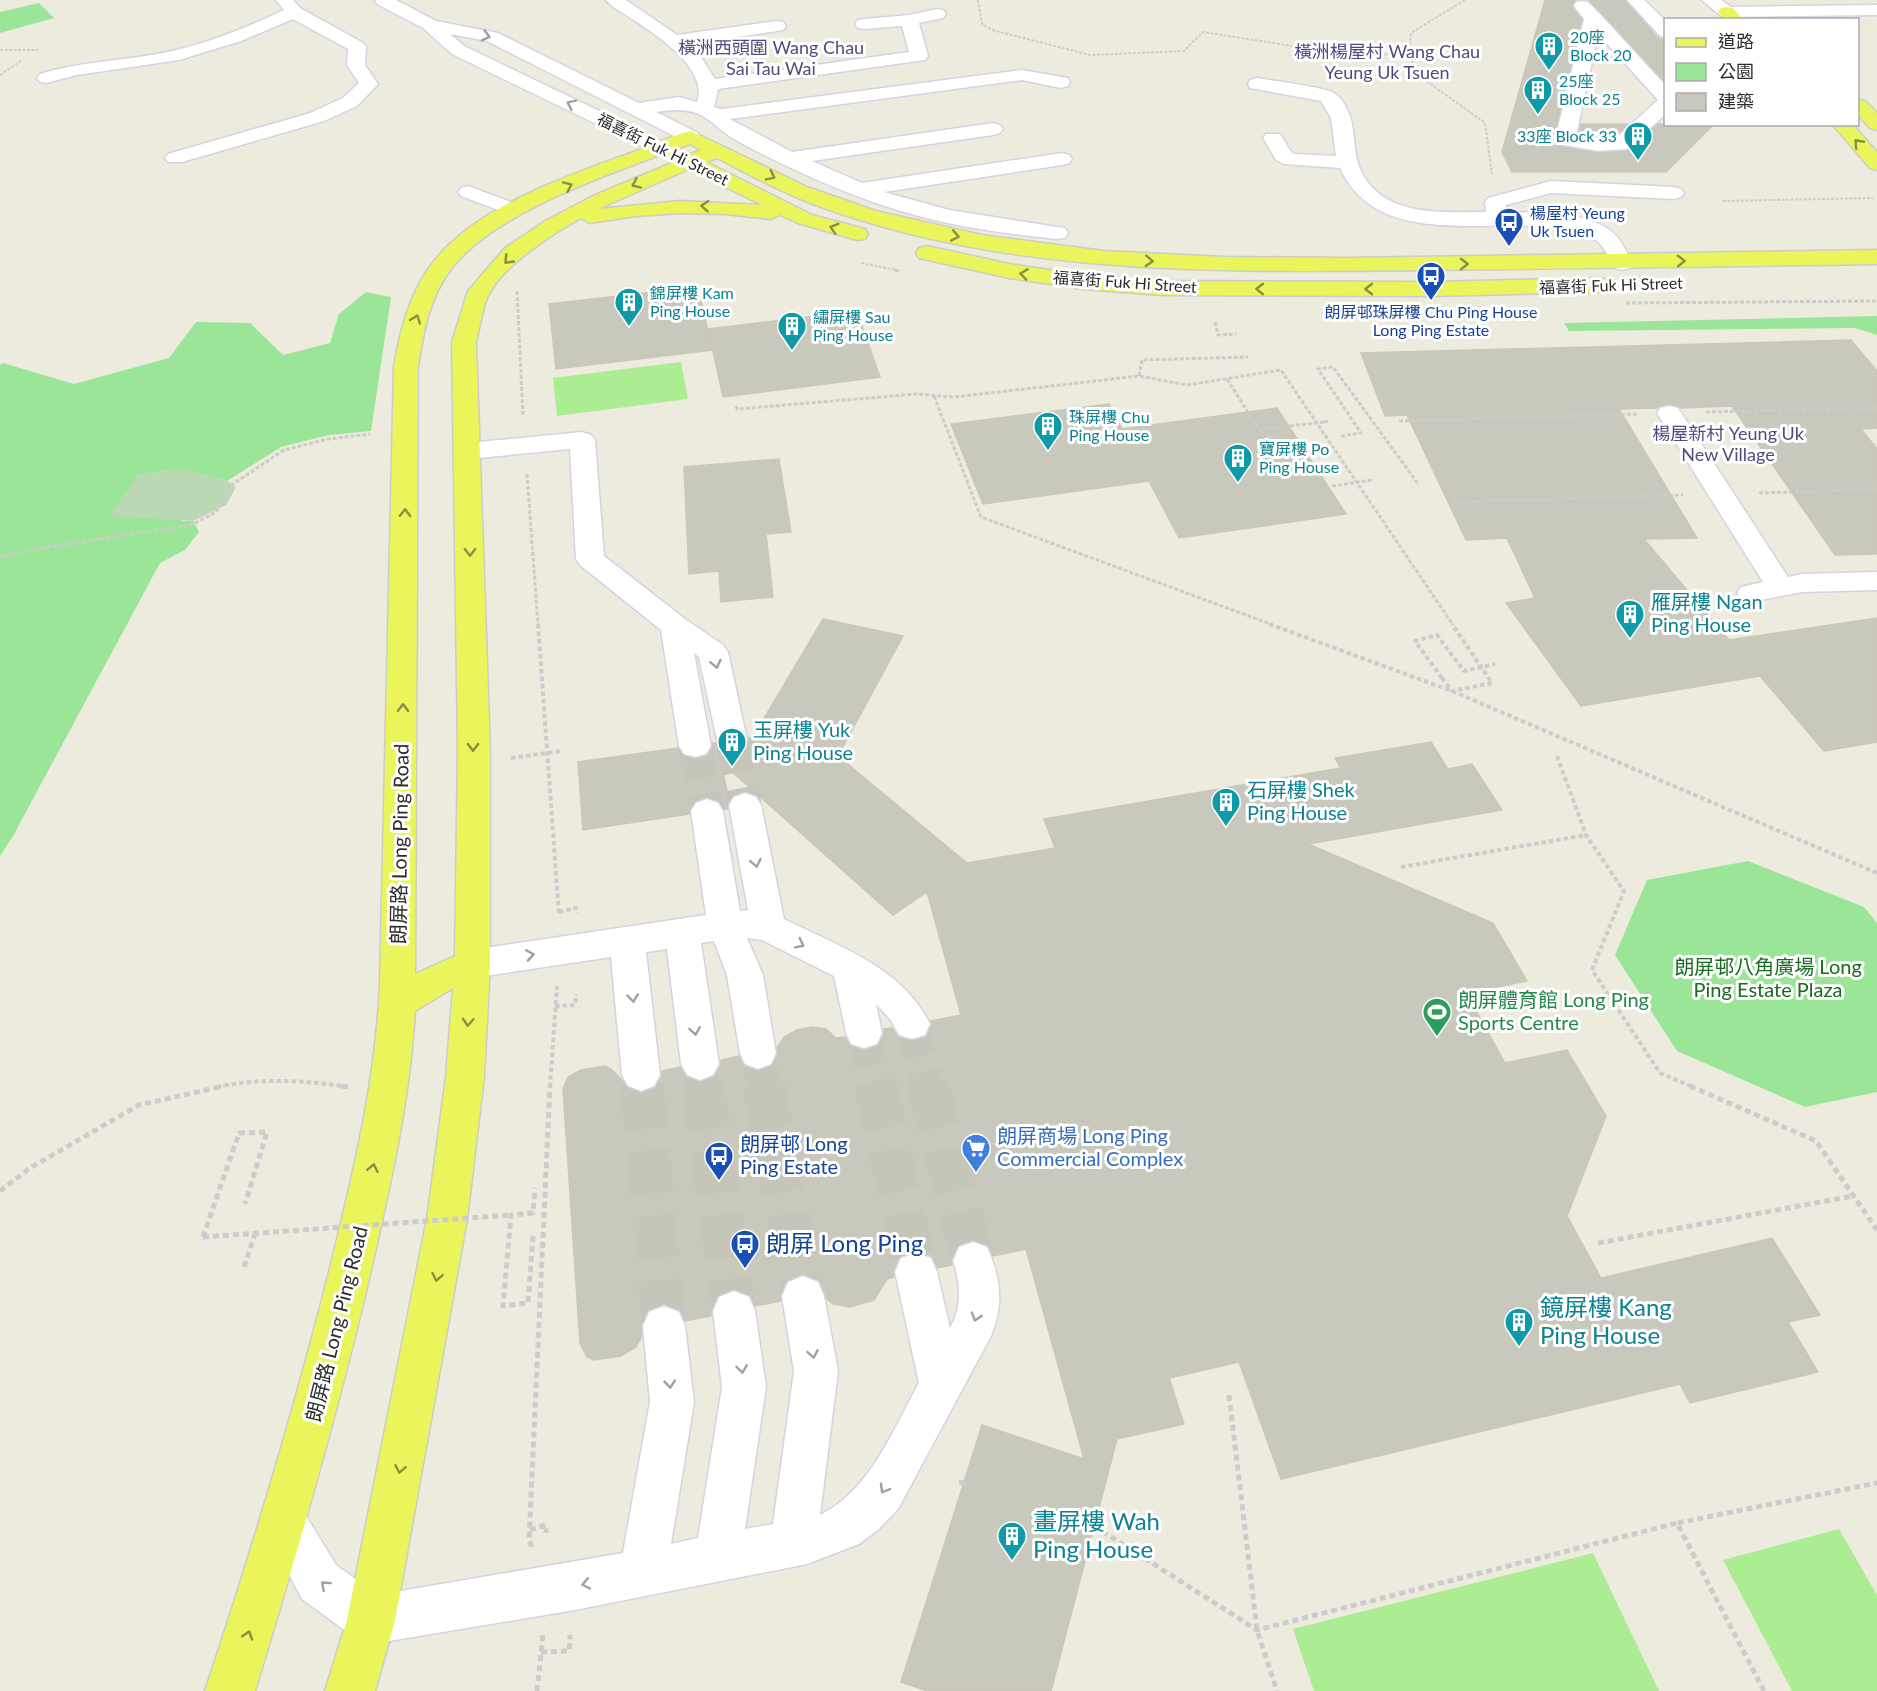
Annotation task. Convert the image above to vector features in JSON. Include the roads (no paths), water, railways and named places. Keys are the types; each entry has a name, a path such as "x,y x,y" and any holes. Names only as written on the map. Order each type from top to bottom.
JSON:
{"main road":[{"path":"1859,107 1877,124"},
{"path":"1843,126 1877,164"},
{"name":"朗屏路 Long Ping Road","path":"230,1691 284,1522 330,1359 366,1204 393,1060 398,1004 397,892 402,776 406,367 414,323 428,288 448,259 482,230 514,210 691,136"},
{"name":"福喜街 Fuk Hi Street","path":"691,136 815,198 920,229 1029,251 1105,259 1249,266 1624,274"},
{"name":"福喜街 Fuk Hi Street","path":"661,148 805,219 873,239"},
{"path":"350,1691 371,1620 447,1220 465,1077 472,964 474,750 464,342 479,291 513,254 554,224 600,200 718,150"},
{"path":"554,224 620,212 695,205 733,207 805,219"},
{"name":"福喜街 Fuk Hi Street","path":"908,249 1009,271 1084,282 1162,288 1433,290 1877,257"},
{"path":"1829,279 1877,278"},
{"path":"398,1004 433,981 472,964"}],"street":[{"name":"福喜街 Fuk Hi Street","path":"383,0 429,24 458,50 661,148"},
{"path":"619,3 649,0"},
{"path":"1577,0 1664,97"},
{"path":"1635,0 1664,31"},
{"path":"1710,0 1731,16 1758,10 1877,10"},
{"path":"619,3 674,41 694,60 709,85 707,113"},
{"path":"46,78 69,69 174,55 264,26 289,6 357,47 356,65 369,84 350,102 317,117 174,158"},
{"path":"864,24 909,20 937,14"},
{"path":"1593,17 1565,140 1599,145 1620,145 1664,104"},
{"path":"709,85 919,56 909,20"},
{"path":"1859,22 1877,22"},
{"name":"福喜街 Fuk Hi Street","path":"429,24 492,37 691,136"},
{"path":"674,41 777,26"},
{"path":"639,109 679,103 720,115 1022,75 1061,82"},
{"path":"1257,84 1327,97 1332,101 1345,128 1347,162 1364,191 1377,204 1395,212 1424,218 1550,221 1592,230 1604,236 1624,274"},
{"path":"707,113 725,126 790,158 860,190 888,200 940,214 1021,229 1057,233"},
{"path":"790,158 993,129"},
{"path":"1273,138 1282,156 1291,160 1347,162"},
{"path":"860,190 1062,159"},
{"path":"1498,220 1495,202 1551,187 1674,194"},
{"path":"468,192 514,210"},
{"path":"1669,413 1781,587"},
{"path":"468,451 582,440 590,559 675,626 713,652 732,740"},
{"path":"1751,593 1802,583 1877,581"},
{"path":"675,626 695,746"},
{"path":"745,805 768,927"},
{"path":"707,812 725,926 745,975 758,1053"},
{"path":"472,964 627,939 747,924 768,927 850,970 893,996 908,1014 912,1024"},
{"path":"682,932 700,1064"},
{"path":"627,939 641,1075"},
{"path":"850,970 864,1033"},
{"path":"284,1522 320,1582 371,1620 575,1586 793,1543 814,1541 833,1534 868,1510 882,1493 976,1322 981,1290 979,1275 973,1261"},
{"path":"916,1272 941,1384"},
{"path":"793,1543 816,1371 803,1296"},
{"path":"718,1558 744,1387 734,1311"},
{"path":"643,1572 672,1402 664,1326"}],"tunnel":[{"path":"732,740 745,805"},
{"path":"695,746 707,811"},
{"path":"912,1024 928,1087"},
{"path":"864,1033 876,1087"},
{"path":"758,1053 764,1087"},
{"path":"700,1064 703,1087"},
{"path":"641,1075 642,1087"},
{"path":"642,1086 664,1326"},
{"path":"703,1086 734,1311"},
{"path":"764,1086 803,1296"},
{"path":"876,1086 916,1272"},
{"path":"928,1086 973,1261"}],"place":[{"name":"20座 Block 20","path":"1549,72"},
{"name":"25座 Block 25","path":"1538,116"},
{"name":"33座 Block 33","path":"1638,162"},
{"name":"楊屋村 Yeung Uk Tsuen","path":"1509,248"},
{"name":"朗屏邨珠屏樓 Chu Ping House Long Ping Estate","path":"1431,302"},
{"name":"錦屏樓 Kam Ping House","path":"629,328"},
{"name":"繡屏樓 Sau Ping House","path":"792,352"},
{"name":"珠屏樓 Chu Ping House","path":"1048,452"},
{"name":"寶屏樓 Po Ping House","path":"1238,484"},
{"name":"雁屏樓 Ngan Ping House","path":"1630,640"},
{"name":"玉屏樓 Yuk Ping House","path":"732,768"},
{"name":"石屏樓 Shek Ping House","path":"1226,828"},
{"name":"朗屏體育館 Long Ping Sports Centre","path":"1437,1038"},
{"name":"朗屏商場 Long Ping Commercial Complex","path":"976,1174"},
{"name":"朗屏邨 Long Ping Estate","path":"719,1182"},
{"name":"朗屏 Long Ping","path":"745,1270"},
{"name":"鏡屏樓 Kang Ping House","path":"1519,1348"},
{"name":"畫屏樓 Wah Ping House","path":"1012,1562"}],"district":[{"name":"橫洲西頭圍 Wang Chau Sai Tau Wai","path":"771,58"},
{"name":"橫洲楊屋村 Wang Chau Yeung Uk Tsuen","path":"1387,62"},
{"name":"楊屋新村 Yeung Uk New Village","path":"1728,444"}],"park label":[{"name":"朗屏邨八角廣場 Long Ping Estate Plaza","path":"1768,978"}]}
